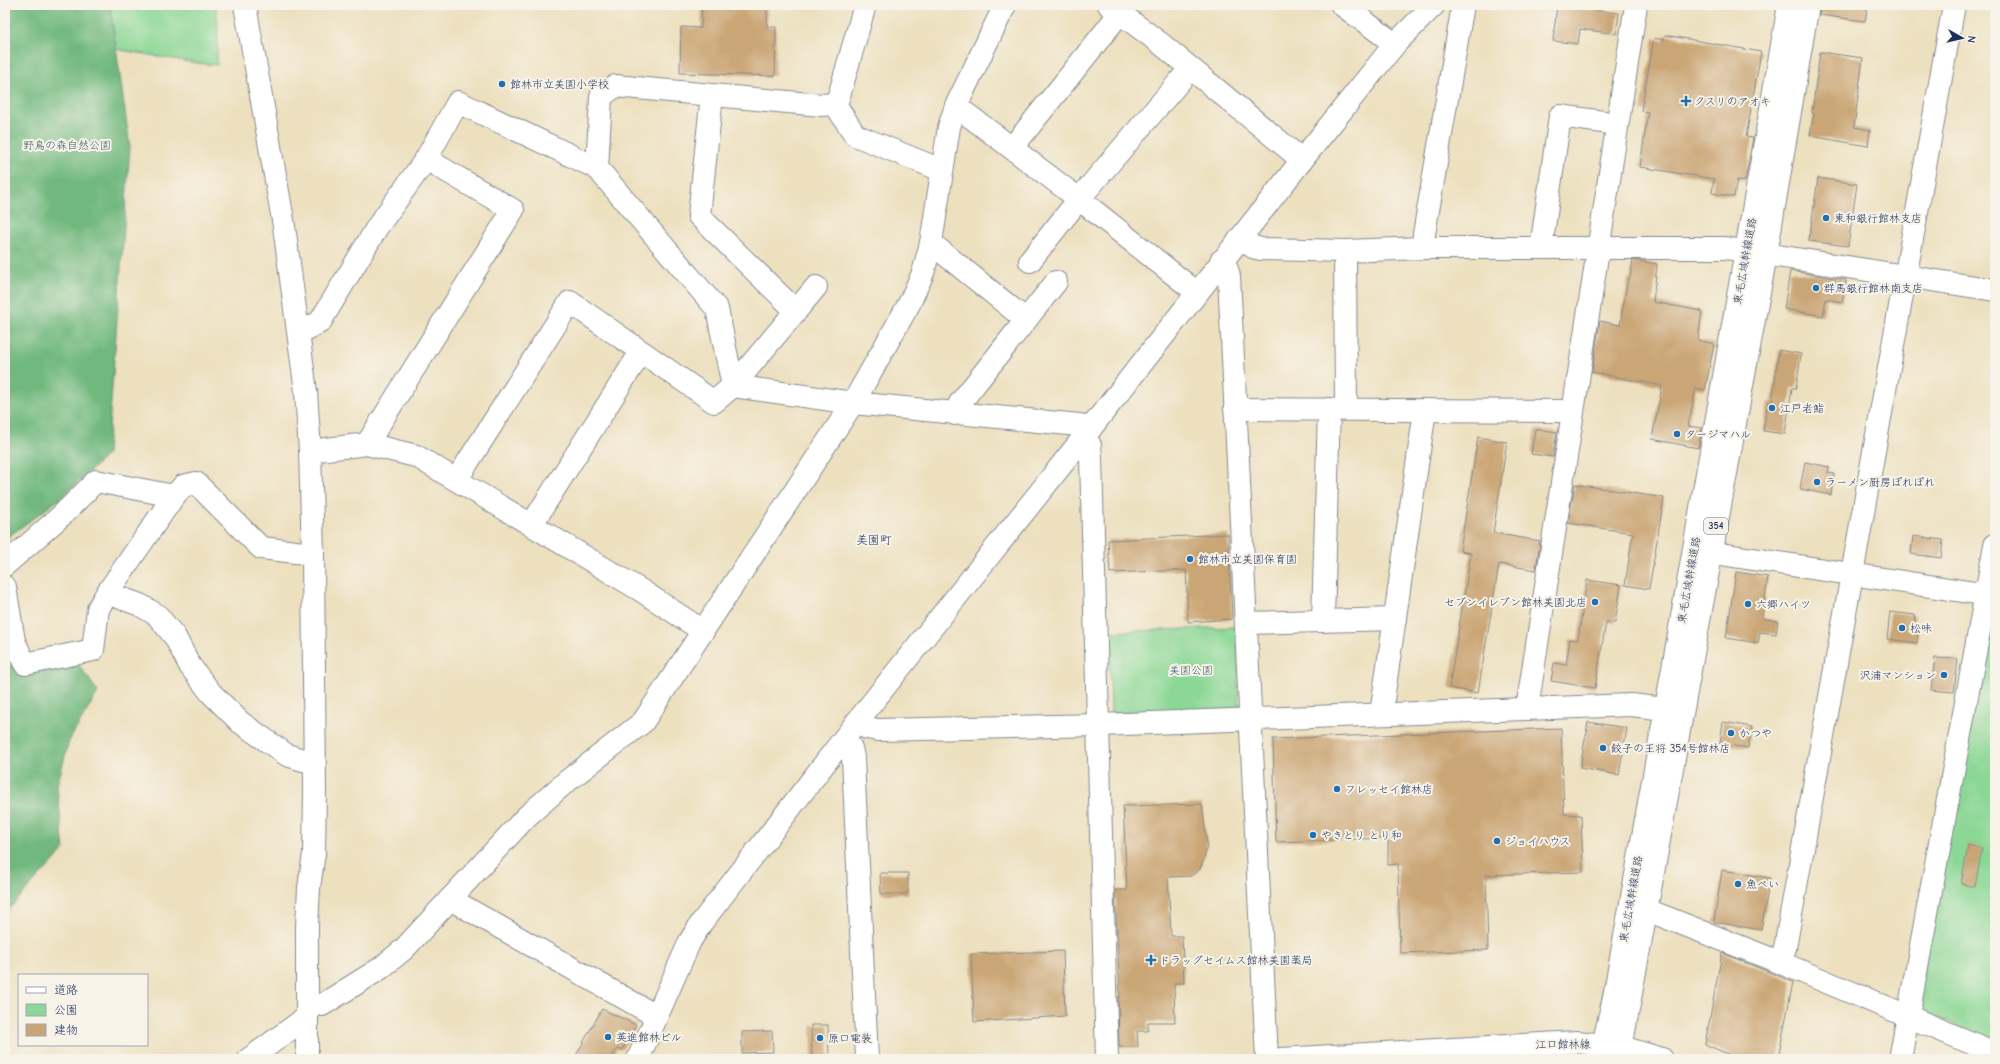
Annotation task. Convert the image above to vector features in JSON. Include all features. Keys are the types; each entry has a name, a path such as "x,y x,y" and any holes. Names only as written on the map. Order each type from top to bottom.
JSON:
{"main road":[{"path":"245,5 284,226 306,392 310,451 313,554 314,761 314,853 309,888 307,925 315,1011 322,1059"},
{"path":"835,104 840,96 866,5"},
{"path":"249,1059 315,1011 380,968 404,949 526,817 566,782 643,722 853,403 909,304 923,273 931,243 941,170 949,127 956,106 1005,5"},
{"path":"1342,5 1395,44"},
{"path":"638,1059 690,941 702,922 850,731 1087,433 1196,292 1241,238 1395,44 1434,5"},
{"path":"1424,248 1424,234 1463,5"},
{"path":"1527,710 1636,5"},
{"name":"東毛広域幹線道路","path":"1757,252 1789,5"},
{"name":"東毛広域幹線道路","path":"1612,1052 1757,252 1808,5"},
{"path":"1779,962 1786,940 1954,5"},
{"path":"1012,148 1114,9 1160,43 1302,160"},
{"path":"1030,261 1079,198 1190,69"},
{"path":"597,168 601,97 616,86 821,105 835,104"},
{"path":"712,95 700,216 796,311"},
{"path":"299,333 320,322 378,226 426,159 458,102 597,168 717,309 733,386"},
{"path":"835,104 855,135 941,170"},
{"path":"956,106 1079,198 1196,292"},
{"path":"1541,248 1560,116 1617,124"},
{"path":"367,444 513,210 426,159"},
{"path":"1241,238 1253,246 1261,249 1345,251 1424,248 1725,248 1995,290"},
{"path":"931,243 1026,320"},
{"path":"1323,621 1338,409 1345,251"},
{"path":"1221,261 1226,266 1229,276 1267,1059"},
{"path":"955,414 960,403 1056,282"},
{"path":"457,479 570,302 714,402 733,386 816,287"},
{"path":"532,524 641,352"},
{"path":"733,386 853,403 1079,425 1087,433 1091,458 1107,1059"},
{"path":"1235,409 1562,411 1572,413"},
{"path":"1381,714 1425,410"},
{"path":"310,451 367,444 416,456 457,479 642,591 703,631"},
{"path":"5,566 61,516 96,481 174,496"},
{"path":"5,587 14,641 25,664 93,650 98,609 107,593 174,496 183,486 196,483 262,548 313,554"},
{"path":"1900,1059 1990,595 1995,545"},
{"path":"1702,551 1990,595"},
{"path":"107,593 140,604 157,615 175,637 190,666 198,677 211,693 240,722 287,755 303,760 314,761"},
{"path":"1246,623 1395,619"},
{"path":"850,731 868,728 878,730 1099,725 1631,705 1674,709"},
{"name":"東毛広域幹線道路","path":"1612,1052 1647,910 1674,709"},
{"path":"850,731 853,758 867,1059"},
{"path":"450,899 656,1016"},
{"path":"1647,910 1779,962 1995,1053"},
{"path":"307,1059 315,1011"},
{"name":"江口館林線","path":"1281,1059 1554,1042 1577,1042 1612,1052 1662,1059"}],"green space":[{"name":"野鳥の森自然公園","path":"5,5 110,5 130,147 107,455 61,498 5,539"},
{"path":"110,5 216,5 218,27 217,65 196,63 115,49"},
{"path":"1995,617 1995,1043 1916,1009 1990,621"},
{"name":"美園公園","path":"1237,627 1239,709 1111,713 1109,632"},
{"path":"69,651 98,692 69,741 57,786 64,850 9,909 5,920 5,667"}],"building":[{"path":"702,5 767,5 767,27 776,27 775,76 680,73 681,27 701,28"},
{"path":"1557,5 1584,5 1584,9 1619,13 1616,34 1580,29 1578,44 1553,41"},
{"path":"1820,5 1868,5 1865,21 1819,15"},
{"path":"1665,35 1761,52 1746,137 1753,138 1745,181 1737,180 1734,197 1712,193 1714,179 1640,167 1648,112 1641,111 1654,38 1664,40"},
{"path":"1820,52 1863,58 1854,127 1870,130 1868,146 1810,136 1814,113 1812,113"},
{"name":"東和銀行館林支店","path":"1818,178 1857,184 1848,246 1809,241"},
{"path":"1633,260 1657,264 1653,302 1702,311 1698,340 1714,344 1705,390 1696,388 1688,426 1702,428 1698,448 1652,439 1662,386 1592,372 1600,321 1620,325 1628,278 1630,278"},
{"name":"群馬銀行館林南支店","path":"1790,271 1846,280 1842,302 1826,299 1823,316 1784,309"},
{"path":"1779,350 1801,354 1796,388 1792,388 1785,434 1763,431 1768,402 1772,402"},
{"path":"1535,429 1557,432 1553,457 1531,454"},
{"path":"1478,437 1507,442 1493,533 1540,541 1536,570 1499,564 1478,693 1449,688 1471,553 1460,551"},
{"name":"ラーメン厨房ぽれぽれ","path":"1805,462 1829,467 1828,473 1834,474 1831,495 1800,489"},
{"path":"1575,484 1664,498 1649,589 1625,585 1633,533 1568,523"},
{"path":"1228,534 1232,619 1188,622 1186,570 1110,573 1108,540"},
{"path":"1913,536 1943,540 1941,558 1911,554"},
{"name":"六郷ハイツ","path":"1736,572 1768,577 1762,618 1778,621 1776,634 1760,632 1758,643 1726,638"},
{"path":"1587,580 1621,585 1615,623 1606,622 1595,688 1551,681 1554,663 1566,665 1570,639 1578,640"},
{"name":"松味","path":"1890,612 1915,615 1914,628 1919,628 1917,643 1887,639"},
{"name":"沢浦マンション","path":"1935,658 1958,659 1954,692 1931,690"},
{"name":"餃子の王将 354号館林店","path":"1588,722 1627,728 1619,775 1580,768"},
{"path":"1723,722 1752,727 1748,748 1720,744"},
{"name":"ジョイハウス","path":"1561,728 1564,814 1581,815 1583,872 1486,875 1488,950 1400,953 1398,864 1388,865 1388,838 1276,842 1273,739"},
{"path":"1202,804 1207,844 1200,869 1191,876 1168,877 1171,936 1182,936 1184,983 1174,983 1175,1022 1148,1022 1148,1031 1137,1031 1138,1047 1119,1047 1118,997 1120,997 1115,890 1127,890 1123,806"},
{"path":"1968,845 1982,848 1975,887 1961,884"},
{"path":"1722,870 1770,878 1761,930 1714,922"},
{"path":"880,873 908,873 908,894 881,894"},
{"path":"1063,951 1065,1016 974,1022 971,954"},
{"path":"1722,953 1793,982 1778,1059 1739,1059 1705,1044"},
{"name":"英進館林ビル","path":"602,1009 636,1025 622,1050 617,1049 611,1059 574,1059"},
{"name":"原口電装","path":"811,1025 828,1025 829,1059 812,1059"},
{"path":"772,1031 773,1052 742,1053 742,1032"}],"place":[{"name":"館林市立美園小学校","path":"502,84"},
{"name":"クスリのアオキ","path":"1686,101"},
{"name":"東和銀行館林支店","path":"1826,218"},
{"name":"群馬銀行館林南支店","path":"1816,288"},
{"name":"江戸老鮨","path":"1772,408"},
{"name":"タージマハル","path":"1677,434"},
{"name":"ラーメン厨房ぽれぽれ","path":"1817,482"},
{"name":"館林市立美園保育園","path":"1190,559"},
{"name":"セブンイレブン館林美園北店","path":"1595,602"},
{"name":"六郷ハイツ","path":"1748,604"},
{"name":"松味","path":"1902,628"},
{"name":"沢浦マンション","path":"1944,675"},
{"name":"かつや","path":"1731,733"},
{"name":"餃子の王将 354号館林店","path":"1603,748"},
{"name":"フレッセイ館林店","path":"1337,789"},
{"name":"やきとり とり和","path":"1313,835"},
{"name":"ジョイハウス","path":"1497,841"},
{"name":"魚べい","path":"1738,884"},
{"name":"ドラッグセイムス館林美園薬局","path":"1151,960"},
{"name":"英進館林ビル","path":"608,1037"},
{"name":"原口電装","path":"820,1038"}],"district":[{"name":"美園町","path":"874,540"}]}
